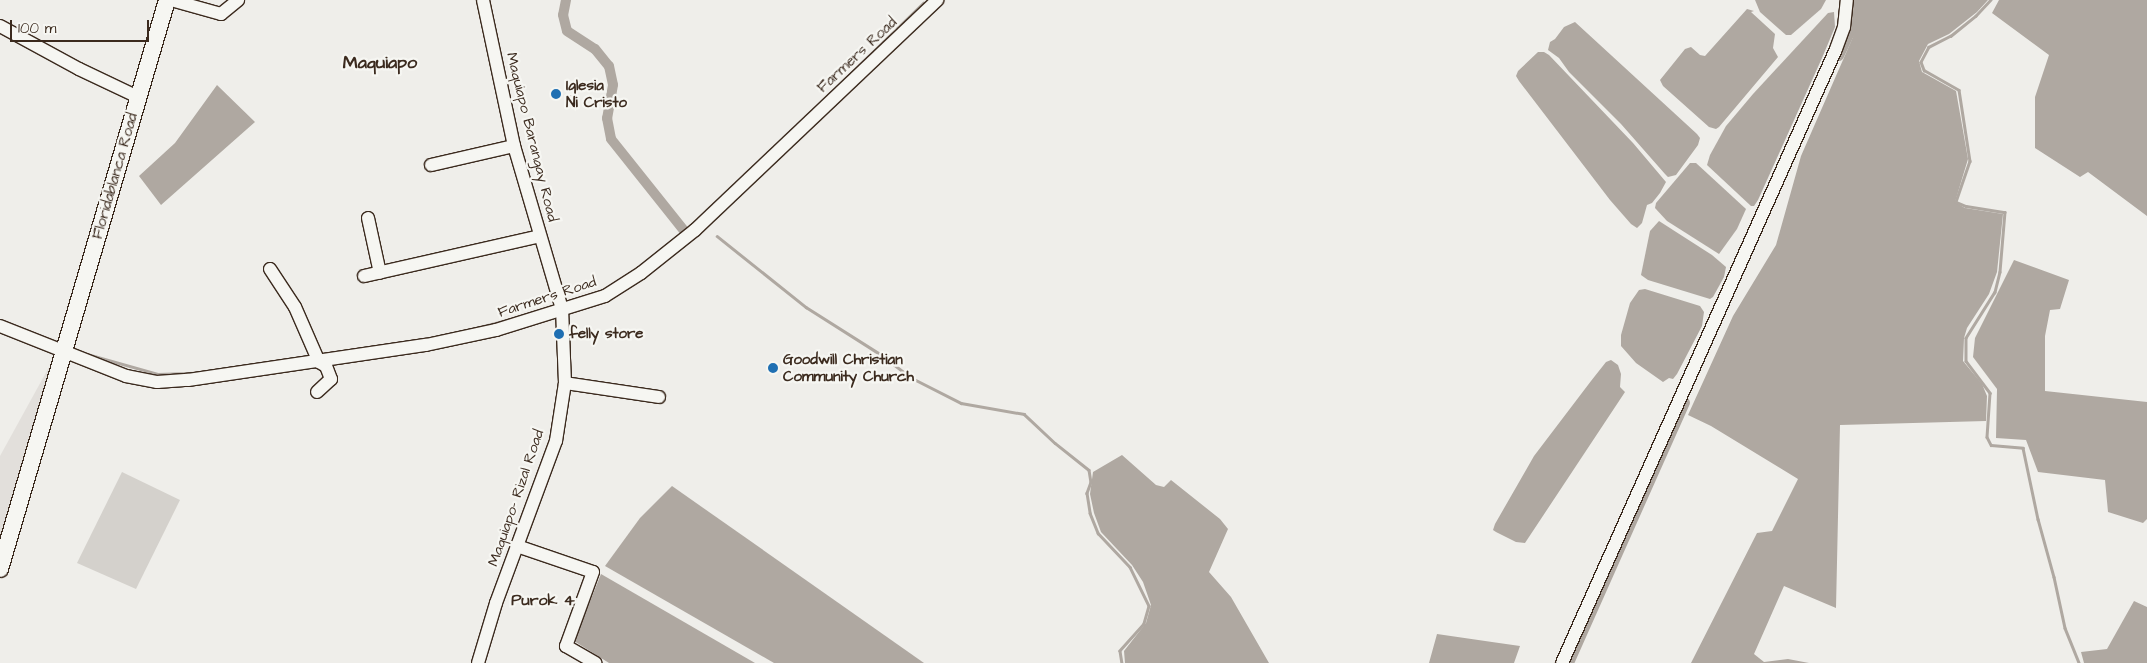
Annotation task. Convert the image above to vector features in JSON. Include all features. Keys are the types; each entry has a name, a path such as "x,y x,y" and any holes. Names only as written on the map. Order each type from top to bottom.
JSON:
{"main road":[{"name":"Floridablanca Road","path":"0,569 167,0"}],"street":[{"path":"171,0 222,14 238,0"},
{"name":"Maquiapo Barangay Road","path":"483,0 514,146 561,307"},
{"path":"1562,663 1836,49 1844,27 1846,0"},
{"name":"Farmers Road","path":"0,326 126,376 152,382 188,380 318,357 470,336 561,307 605,296 641,273 696,230 933,1"},
{"path":"0,26 80,69 138,97"},
{"path":"431,165 514,146"},
{"path":"368,218 380,272"},
{"path":"364,276 540,236"},
{"path":"270,269 295,307 318,357 326,366 331,378 316,392"},
{"name":"Maquiapo- Rizal Road","path":"478,663 496,603 556,441 564,384 561,307"},
{"path":"564,384 659,397"},
{"path":"517,546 593,572 566,646 596,663"}],"shaded area":[{"path":"1755,0 1826,0 1821,9 1791,35 1786,35 1760,12"},
{"path":"1857,0 1988,0 1977,12 1949,34 1928,44 1919,61 1922,72 1956,91 1968,159 1955,202 1965,208 2003,214 1997,272 1989,294 1967,328 1964,338 1963,361 1982,384 1987,396 1986,421 1840,425 1836,608 1784,586 1754,654 1764,662 1788,659 1809,663 1691,663 1757,533 1772,531 1798,479 1711,426 1688,415 1733,316 1776,245 1801,156 1853,37"},
{"path":"1999,0 2147,0 2147,216 2088,172 2080,177 2035,148 2035,97 2049,55 1992,13"},
{"path":"1747,9 1754,11 1751,12 1775,34 1773,48 1778,57 1719,127 1716,129 1709,127 1663,86 1660,80 1685,49 1691,47 1700,55 1705,56"},
{"path":"1834,12 1835,27 1822,58 1758,200 1754,206 1751,206 1707,165 1710,155 1726,126 1753,94 1828,13"},
{"path":"1575,22 1700,138 1698,145 1676,175 1668,177 1621,124 1569,72 1559,58 1548,50 1550,42 1555,39 1564,27"},
{"path":"1538,52 1544,52 1549,55 1633,143 1666,182 1652,203 1647,205 1642,223 1637,228 1631,224 1610,200 1516,76 1518,71"},
{"path":"217,85 255,122 161,205 139,176 175,143"},
{"path":"1690,163 1696,163 1746,209 1737,229 1719,254 1667,221 1655,208 1656,203"},
{"path":"1659,221 1712,255 1726,267 1724,277 1713,297 1710,299 1648,280 1641,275 1650,231"},
{"path":"2014,260 2069,280 2060,309 2050,310 2045,336 2045,391 2147,402 2147,519 2143,523 2108,512 2105,480 2038,472 2026,440 1996,438 1997,389 1973,357 1975,338"},
{"path":"1645,289 1700,306 1704,312 1702,326 1677,374 1673,379 1669,378 1663,382 1636,363 1621,346 1621,335 1630,303 1639,290"},
{"path":"1611,360 1618,365 1621,374 1620,387 1625,392 1525,543 1516,542 1493,530 1534,456 1606,362"},
{"path":"49,367 51,369 0,543 0,456"},
{"path":"1122,455 1156,485 1164,487 1171,480 1220,519 1228,529 1209,572 1231,597 1269,663 1125,663 1124,651 1146,623 1151,605 1143,582 1132,565 1101,532 1090,494 1093,472"},
{"path":"122,472 180,500 136,589 77,563"},
{"path":"672,486 924,663 774,663 605,566 640,518"},
{"path":"601,574 755,663 609,663 574,641"},
{"path":"2134,601 2147,607 2147,663 2084,663 2081,652 2107,649"},
{"path":"1437,634 1520,646 1514,663 1429,663"}],"waterway":[{"path":"566,0 563,15 567,31 595,49 609,66 613,85 607,118 611,139 686,233"},
{"path":"1839,56 1851,30 1853,0"},
{"path":"1991,0 1976,16 1951,36 1929,47 1921,62 1924,70 1959,90 1970,161 1956,202 1966,206 2005,212 2000,272 1995,292 1966,338 1966,361 1990,393 1987,437 1991,445 2023,448 2038,519 2054,577 2065,628 2079,663"},
{"path":"812,111 923,3"},
{"path":"717,236 806,307 880,354 912,378 961,403 1024,414 1055,443 1089,470 1091,482 1087,493 1090,513 1098,533 1130,567 1149,606 1144,624 1120,651 1122,663"},
{"path":"468,330 511,319"},
{"path":"87,354 158,374 196,373"},
{"path":"1569,663 1685,403"}],"place":[{"name":"Iglesia Ni Cristo","path":"556,94"},
{"name":"felly store","path":"559,334"},
{"name":"Goodwill Christian Community Church","path":"773,368"}],"district":[{"name":"Maquiapo","path":"380,63"},
{"name":"Purok 4","path":"543,600"}]}
